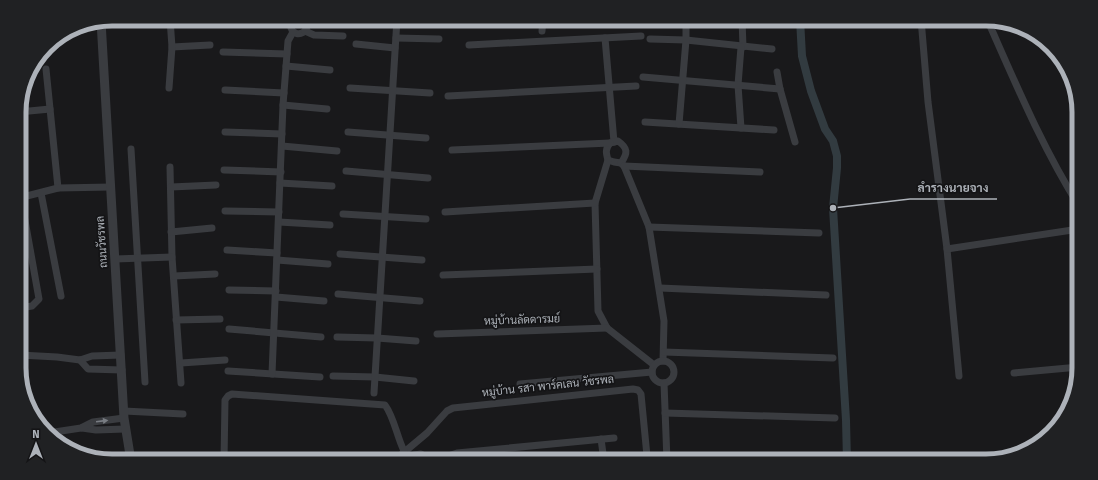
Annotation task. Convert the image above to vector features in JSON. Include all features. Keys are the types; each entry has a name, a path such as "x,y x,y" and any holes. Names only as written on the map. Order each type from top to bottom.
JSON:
{"street":[{"path":"169,88 172,47 170,26"},
{"path":"272,374 283,105 288,42 293,32 291,26"},
{"path":"293,32 301,34 305,31 307,26"},
{"path":"374,393 397,26"},
{"path":"542,26 542,31"},
{"path":"679,124 686,26"},
{"path":"741,128 738,85 742,47 742,26"},
{"path":"922,26 928,102 947,249 959,376"},
{"path":"990,26 1060,176 1072,196"},
{"name":"ถนนวัชรพล","path":"101,27 124,415 130,454"},
{"path":"305,31 314,35 343,36"},
{"path":"469,45 642,36"},
{"path":"396,38 439,39"},
{"path":"605,38 610,87 612,143"},
{"path":"650,39 686,40 772,49"},
{"path":"356,44 395,48"},
{"path":"172,47 210,45"},
{"path":"223,52 287,54"},
{"path":"286,66 330,70"},
{"path":"46,69 58,188"},
{"path":"777,72 780,89 795,142"},
{"path":"643,77 780,89"},
{"path":"448,96 636,86"},
{"path":"350,88 430,94"},
{"path":"225,90 284,93"},
{"path":"283,105 327,109"},
{"path":"26,111 50,109"},
{"path":"645,122 774,130"},
{"path":"225,132 282,134"},
{"path":"348,132 426,138"},
{"path":"452,150 612,143 618,141 621,143 626,151 622,164 650,227 664,321 663,361"},
{"path":"612,143 606,148 608,160 595,203 598,311 607,328 653,368"},
{"path":"282,146 337,151"},
{"path":"131,149 145,382"},
{"path":"608,160 622,164 760,172"},
{"path":"170,167 172,257 176,320 181,363 181,383"},
{"path":"224,170 281,172"},
{"path":"346,171 428,178"},
{"path":"280,183 332,186"},
{"path":"171,187 216,185"},
{"path":"26,197 58,188 111,187"},
{"path":"41,193 61,296"},
{"path":"445,212 595,203"},
{"path":"225,211 279,212"},
{"path":"343,214 426,219"},
{"path":"278,222 330,225"},
{"path":"650,227 819,233"},
{"path":"171,232 212,228"},
{"path":"26,229 39,299 32,306 26,307"},
{"path":"947,249 1072,230"},
{"path":"26,251 30,250"},
{"path":"227,250 328,264"},
{"path":"340,254 422,260"},
{"path":"115,259 172,257"},
{"path":"443,275 596,269"},
{"path":"174,276 215,274"},
{"path":"660,288 826,295"},
{"path":"229,290 276,294 324,301"},
{"path":"338,294 420,301"},
{"path":"176,320 220,319"},
{"name":"หมู่บ้านลัดดารมย์","path":"437,334 607,328"},
{"path":"229,329 321,337"},
{"path":"337,337 377,338 416,342"},
{"path":"664,352 833,358"},
{"path":"26,356 57,357 80,360 92,356 121,355"},
{"path":"80,360 88,369 122,370"},
{"path":"181,363 225,360"},
{"path":"663,361 672,366 674,373 672,378 664,383 658,383 654,380 652,375 653,368 658,362 663,361"},
{"path":"520,384 653,368"},
{"path":"1014,373 1072,368"},
{"path":"228,371 320,376"},
{"path":"333,376 375,377 414,381"},
{"path":"664,383 667,454"},
{"name":"หมู่บ้าน รสา พาร์คเลน วัชรพล","path":"402,454 404,451 427,433 447,411 453,408 633,389 638,390 641,394 647,454"},
{"path":"224,454 225,400 232,394 385,405 390,411 398,439 404,451"},
{"path":"665,412 835,418"},
{"path":"82,428 93,422 124,415 182,414"},
{"path":"56,432 82,428 96,430 125,429"},
{"path":"454,454 601,438 614,438"},
{"path":"601,438 603,454"}],"waterway":[{"path":"800,26 802,56 811,91 825,129 833,141 837,156 833,208 847,454"}],"place":[{"name":"ลำรางนายจาง","path":"833,208"}]}
